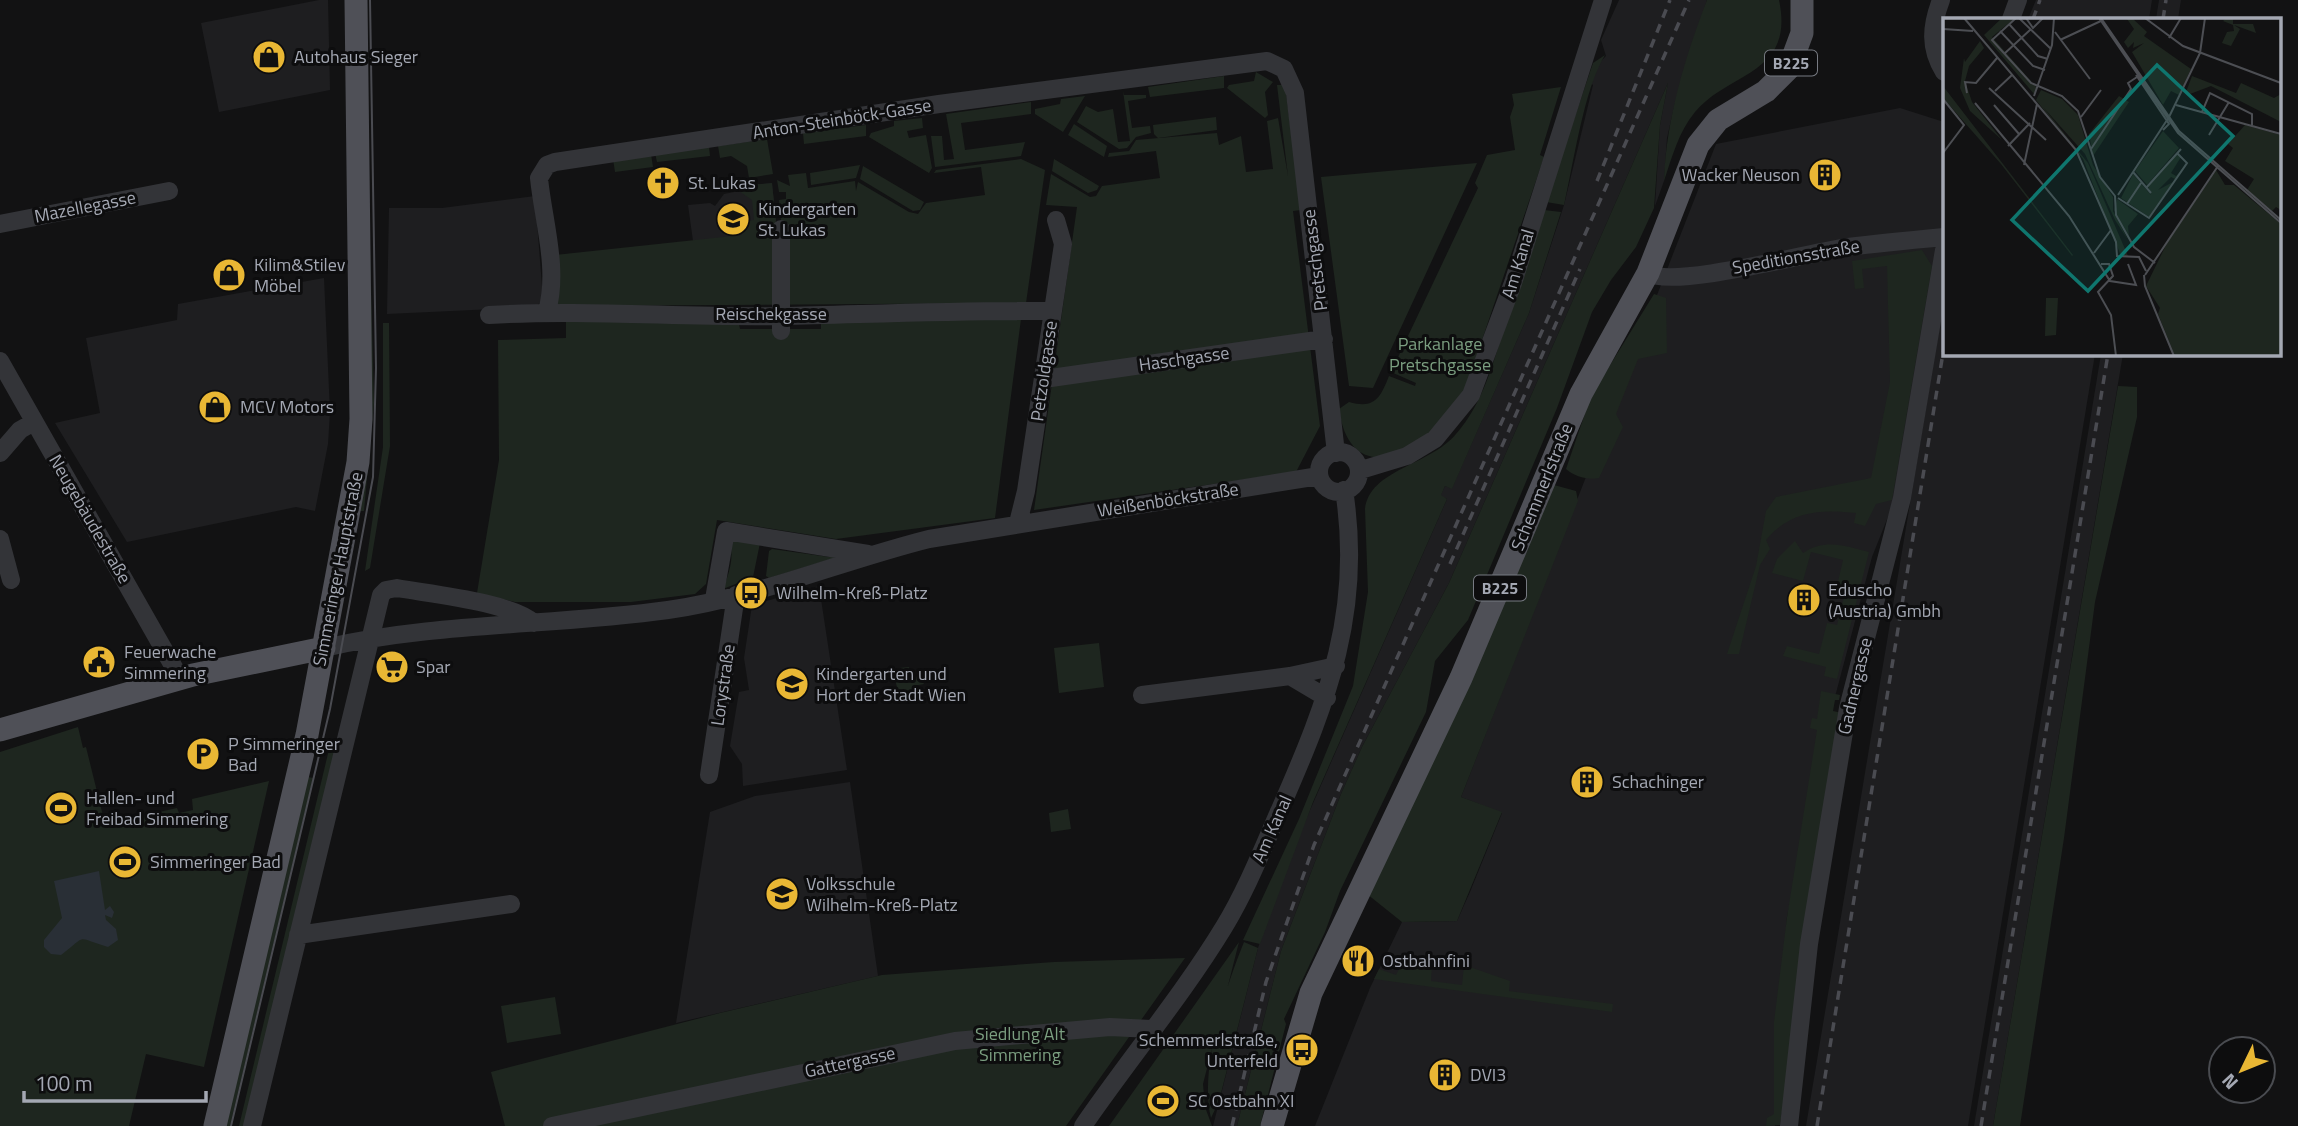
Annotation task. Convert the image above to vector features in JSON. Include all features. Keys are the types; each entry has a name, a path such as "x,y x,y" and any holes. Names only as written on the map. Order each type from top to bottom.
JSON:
{"main road":[{"name":"Simmeringer Hauptstraße","path":"215,1126 307,735 358,462 361,419 356,0"},
{"name":"Schemmerlstraße","path":"1272,1126 1311,993 1461,678 1581,394 1648,273 1694,155 1705,135 1728,113 1775,84 1789,68 1802,33 1802,0"},
{"path":"0,730 180,678 324,648"}],"street":[{"name":"Am Kanal","path":"1361,470 1407,456 1436,439 1471,395 1513,283 1603,0"},
{"path":"1941,0 1932,33 1933,50 1943,70"},
{"path":"2011,18 2018,0"},
{"name":"Anton-Steinböck-Gasse","path":"547,311 550,299 549,260 539,178 547,165 555,162 939,104 1254,62 1275,62 1284,69"},
{"name":"Pretschgasse","path":"1284,69 1295,93 1336,453"},
{"name":"Mazellegasse","path":"0,224 169,191"},
{"name":"Petzoldgasse","path":"1018,523 1044,379 1063,244 1056,220"},
{"path":"780,323 781,229"},
{"name":"Speditionsstraße","path":"1648,273 1658,278 1686,277 1847,247 1943,237"},
{"name":"Gadnergasse","path":"1789,1126 1809,944 1848,708 1902,498 1943,256"},
{"name":"Reischekgasse","path":"489,315 547,311 780,323 916,310 1053,311"},
{"name":"Haschgasse","path":"1044,379 1324,339"},
{"name":"Neugebäudestraße","path":"0,361 180,678"},
{"path":"0,453 20,430 34,422"},
{"path":"1336,453 1352,457 1361,470 1359,480 1344,490 1328,487 1318,476 1323,460 1336,453"},
{"name":"Weißenböckstraße","path":"1018,523 1318,476"},
{"name":"Am Kanal","path":"1083,1126 1208,951 1246,887 1327,698 1343,630 1348,567 1348,519 1344,490"},
{"path":"324,648 371,638 669,610 791,583 868,554 1018,523"},
{"path":"714,599 726,531 868,554"},
{"path":"0,539 11,580"},
{"path":"253,1126 361,664 371,638 381,595 386,590 397,588 523,614 534,623"},
{"name":"Lorystraße","path":"709,775 736,595"},
{"path":"462,629 468,601"},
{"path":"1142,695 1290,676 1336,666"},
{"path":"1290,676 1327,698"},
{"path":"298,935 511,904"},
{"name":"Gattergasse","path":"552,1126 955,1041 1110,1027 1151,1030"}],"shaded area":[{"name":"Autohaus Sieger","path":"328,0 330,90 219,112 201,23"},
{"path":"1619,0 1707,0 1675,103 1667,138 1664,181 1655,206 1660,125 1668,83 1449,583 1362,747 1341,794 1281,951 1237,1126 1213,1126 1258,948 1292,851 1447,499 1440,496 1445,486 1452,488 1529,313 1564,205 1593,85 1591,83 1599,63 1606,56 1601,40"},
{"path":"2036,0 2152,0 2149,18 2028,18"},
{"path":"2159,0 2181,0 2178,18 2156,18"},
{"path":"1900,108 1943,122 1943,247 1896,497 1872,557 1836,693 1787,917 1775,1126 1315,1126 1370,988 1402,922 1457,921 1470,892 1502,813 1461,797 1716,144"},
{"name":"Kindergarten St. Lukas","path":"772,183 777,232 693,241 688,205 710,203 715,206 724,194 739,191 738,186"},
{"path":"535,196 543,299 536,307 387,314 389,208 442,208"},
{"name":"MCV Motors","path":"324,278 330,412 328,444 315,511 296,507 127,542 55,423 100,413 86,338 177,320 178,304"},
{"path":"1943,306 1943,355 2095,355 1968,1126 1806,1126"},
{"path":"2101,355 2123,355 1993,1126 1974,1126"},
{"name":"Kindergarten und Hort der Stadt Wien","path":"819,586 847,770 743,786 742,764 730,746 739,692 749,690 744,658 752,605"},
{"name":"Volksschule Wilhelm-Kreß-Platz","path":"850,782 878,976 676,1023 710,812 755,796"},
{"path":"99,871 105,910 110,906 114,912 112,918 105,915 106,920 116,929 118,940 108,947 82,939 61,955 51,954 44,947 44,940 62,918 54,881"}],"green space":[{"path":"1707,0 1779,0 1781,25 1777,43 1768,58 1756,69 1709,98 1689,119 1664,181 1668,135 1678,89"},
{"path":"1605,55 1585,106 1564,205 1546,202 1593,63"},
{"path":"1256,72 1273,82 1265,92 1268,115 1265,118 1227,88 1229,85 1254,81"},
{"path":"1224,76 1224,88 1150,97 1148,87"},
{"path":"1668,83 1660,125 1654,208 1636,247 1611,280 1592,312 1557,408 1468,620 1435,661 1426,712 1340,891 1325,932 1284,1019 1286,1024 1260,1126 1237,1126 1281,951 1341,794 1362,747 1449,583"},
{"path":"1277,85 1285,85 1301,210 1293,211 1320,426 1296,472 1034,510 1077,207 1046,205 1051,174 1090,197 1096,196 1102,186 1160,178 1156,151 1108,157 1109,153 1129,151 1136,140 1217,133 1219,145 1241,136 1246,172 1273,169 1267,121 1278,118 1288,176"},
{"name":"Parkanlage Pretschgasse","path":"1561,87 1540,155 1544,157 1462,399 1441,426 1406,450 1391,456 1363,454 1352,445 1344,430 1339,409 1349,402 1365,404 1375,400 1389,376 1415,386 1416,383 1391,372 1478,188 1475,183 1487,155 1515,150 1510,117 1514,105 1512,94"},
{"path":"1123,91 1124,95 1146,95 1146,98 1128,101 1132,128 1150,126 1151,133 1136,137 1127,148 1119,149 1077,122 1086,106 1098,112 1113,109 1118,142 1130,141"},
{"path":"1085,96 1063,132 1035,114 1035,109 1060,104 1061,99"},
{"path":"1031,102 1031,114 961,123 965,150 1025,142 1021,156 935,167 931,136 942,136 944,160 954,159 946,114"},
{"path":"1216,117 1217,130 1158,138 1154,134 1153,125"},
{"path":"922,118 923,128 907,131 909,138 926,135 932,168 929,173 869,137 871,133 894,126 894,121"},
{"path":"1074,124 1107,146 1104,157 1068,135"},
{"path":"866,125 866,136 804,144 803,133"},
{"path":"767,139 773,174 749,178 747,166 731,156 720,158 718,146"},
{"path":"709,147 710,156 657,162 655,153"},
{"path":"651,154 653,167 615,172 613,159"},
{"path":"1021,159 1045,170 1026,303 556,306 555,255 742,235 741,222 754,220 752,200 739,191 738,186 772,183 777,231 782,231 779,200 786,199 786,192 779,192 777,180 790,186 788,175 806,173 808,188 855,181 856,191 858,182 909,212 918,214 926,203 985,195 981,167 934,173 936,170"},
{"path":"1054,159 1099,186 1097,190 1088,193 1052,171"},
{"path":"1477,163 1373,388 1349,386 1321,177"},
{"path":"860,165 856,178 811,185 810,173"},
{"path":"863,166 924,202 920,210 913,211 860,179"},
{"path":"1544,210 1561,212 1529,313 1452,489 1445,486 1441,495 1447,499 1313,802 1260,944 1243,940 1299,819 1353,686 1368,592 1365,509 1369,496 1389,476 1445,445 1474,409 1492,367"},
{"path":"370,243 374,403 364,511 360,511"},
{"path":"1922,250 1932,266 1892,500 1876,504 1865,526 1854,523 1856,513 1830,511 1806,514 1775,530 1766,540 1770,549 1760,565 1739,654 1727,654 1756,566 1766,511 1776,497 1871,478 1890,382 1887,266 1862,269 1864,288 1855,289 1852,261"},
{"path":"1654,294 1666,298 1667,353 1638,359 1616,414 1623,427 1599,478 1577,476 1566,469 1591,396"},
{"path":"821,319 1021,319 995,518 836,539 717,520 706,584 695,594 631,602 515,602 477,593 499,460 498,340 566,338 566,320 738,320 740,329 821,329"},
{"path":"383,323 389,323 390,446 370,568 365,571 383,447"},
{"path":"2118,386 2137,387 2137,417 2095,602 2064,838 2020,1126 1993,1126"},
{"path":"1554,485 1576,491 1578,501 1461,797 1502,812 1457,921 1402,922 1367,894"},
{"path":"729,540 760,543 752,582 743,581 723,589 731,559"},
{"path":"1795,541 1803,553 1811,548 1827,545 1869,552 1837,679 1824,676 1826,667 1783,656 1787,646 1819,654 1827,623 1837,625 1845,593 1836,590 1843,560 1811,552 1803,581 1772,573 1777,559"},
{"path":"772,549 829,557 833,554 841,556 769,578 766,576 769,551"},
{"path":"1099,643 1104,687 1059,693 1054,648"},
{"path":"909,667 911,677 919,676 924,684 913,686 914,693 899,696 895,679 901,678 899,668"},
{"path":"1821,691 1840,695 1839,700 1835,700 1833,711 1842,713 1780,1125 1766,1126 1767,1118 1774,1114 1774,1022 1787,917 1817,730 1810,728 1812,718 1817,719"},
{"name":"Simmeringer Bad","path":"78,727 83,748 86,747 105,824 177,808 179,813 193,810 192,799 269,781 204,1067 146,1054 129,1126 0,1126 0,752"},
{"path":"331,741 337,742 247,1126 239,1126"},
{"path":"308,777 313,778 230,1126 225,1126"},
{"path":"1068,809 1071,829 1051,832 1049,813"},
{"path":"1239,942 1203,1084 1205,1107 1212,1126 1109,1126"},
{"path":"1244,942 1258,948 1219,1101 1211,1118 1208,1077 1211,1054 1229,982"},
{"name":"Siedlung Alt Simmering","path":"1185,958 1066,1126 505,1126 491,1072 720,1013 882,975 1054,962"},
{"path":"1404,959 1432,965 1431,981 1462,985 1464,965 1510,981 1509,991 1613,1004 1612,1012 1374,979 1379,969 1396,975"},
{"path":"555,997 561,1034 507,1043 501,1006"}],"tram line":[{"path":"231,1126 330,709 373,477 376,368 370,0"}],"railway":[{"path":"1597,181 1670,0"},
{"path":"1232,1126 1266,982 1314,845 1689,0"},
{"path":"2033,18 2040,0"},
{"path":"2163,18 2166,0"},
{"path":"1450,564 1580,269"},
{"path":"1817,1126 1943,353"},
{"path":"1981,1126 2108,355"}],"place":[{"name":"Autohaus Sieger","path":"269,57"},
{"name":"Wacker Neuson","path":"1825,175"},
{"name":"St. Lukas","path":"663,183"},
{"name":"Kindergarten St. Lukas","path":"733,219"},
{"name":"Kilim&Stilev Möbel","path":"229,275"},
{"name":"MCV Motors","path":"215,407"},
{"name":"Wilhelm-Kreß-Platz","path":"751,593"},
{"name":"Eduscho (Austria) Gmbh","path":"1804,600"},
{"name":"Feuerwache Simmering","path":"99,662"},
{"name":"Spar","path":"392,667"},
{"name":"Kindergarten und Hort der Stadt Wien","path":"792,684"},
{"name":"P Simmeringer Bad","path":"203,754"},
{"name":"Schachinger","path":"1587,782"},
{"name":"Hallen- und Freibad Simmering","path":"61,808"},
{"name":"Simmeringer Bad","path":"125,862"},
{"name":"Volksschule Wilhelm-Kreß-Platz","path":"782,894"},
{"name":"Ostbahnfini","path":"1358,961"},
{"name":"Schemmerlstraße, Unterfeld","path":"1302,1050"},
{"name":"DVI3","path":"1445,1075"},
{"name":"SC Ostbahn XI","path":"1163,1101"}]}
